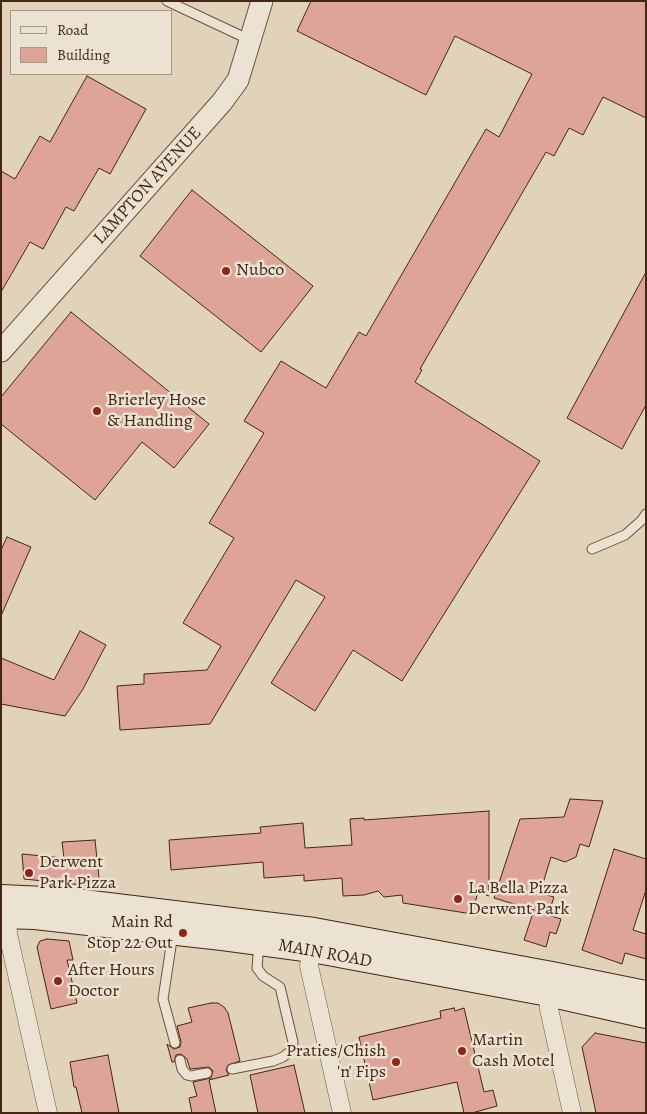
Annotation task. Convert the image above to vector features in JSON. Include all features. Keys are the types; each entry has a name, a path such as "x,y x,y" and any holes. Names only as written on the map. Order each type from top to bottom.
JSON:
{"main road":[{"name":"MAIN ROAD","path":"5,906 97,903 313,940 550,984 646,993"},
{"name":"MAIN ROAD","path":"5,906 35,917 259,942 313,940"},
{"name":"MAIN ROAD","path":"550,984 646,1016"}],"street":[{"name":"LAMPTON AVENUE","path":"1,351 222,102 238,80 262,1"},
{"path":"5,906 8,934 48,1113"},
{"path":"313,940 309,966 342,1113"},
{"path":"550,984 549,1008 572,1113"}],"lane":[{"path":"168,1 250,40"},
{"path":"592,549 625,535 646,514"},
{"path":"173,932 163,999 175,1042"},
{"path":"232,1069 273,1061 283,1057 292,1050 280,987 263,976 257,968 259,942"},
{"path":"180,1060 182,1069 187,1075 208,1073"}],"building":[{"path":"311,1 646,1 646,118 603,97 583,135 569,128 554,156 546,152 420,369 422,370 415,382 540,461 402,681 353,650 315,711 271,683 325,597 296,580 210,724 120,730 117,686 144,684 144,674 207,670 221,646 183,623 234,538 209,523 264,433 244,421 281,361 326,388 359,332 366,336 486,129 499,137 532,74 455,36 426,95 297,31"},
{"path":"87,76 146,109 110,174 99,168 74,211 66,207 43,249 30,242 1,292 1,171 15,179 40,136 50,142"},
{"name":"Nubco","path":"192,190 313,286 261,352 140,256"},
{"path":"646,272 646,405 622,449 567,418"},
{"name":"Brierley Hose & Handling","path":"71,312 209,424 174,468 142,442 95,500 1,424 1,397"},
{"path":"7,537 31,547 1,616 1,550"},
{"path":"80,631 106,645 83,689 65,716 1,704 1,658 54,680"},
{"path":"570,799 603,801 589,847 580,844 576,857 565,862 551,857 540,893 554,897 548,915 561,919 556,934 550,932 546,947 524,940 534,910 494,898 520,819 564,817"},
{"path":"489,811 489,896 478,892 472,914 403,903 402,895 384,897 378,891 364,895 343,896 342,878 304,881 304,875 264,878 263,862 171,870 169,840 261,833 260,827 303,823 305,848 352,845 350,819 364,818 364,820"},
{"path":"95,840 100,887 24,879 22,854 64,858 62,842"},
{"path":"614,849 646,859 646,890 633,930 646,934 646,959 625,953 622,964 582,950"},
{"name":"After Hours Doctor","path":"47,939 69,941 73,960 67,960 77,1003 51,1009 37,947 40,941"},
{"path":"218,1003 228,1013 240,1061 228,1065 226,1070 229,1075 209,1080 216,1113 192,1113 189,1098 197,1096 193,1082 211,1078 213,1071 209,1067 190,1069 187,1059 181,1054 176,1055 174,1062 172,1062 167,1044 174,1049 180,1047 181,1042 177,1026 192,1022 188,1008"},
{"path":"454,1008 455,1011 464,1008 484,1092 493,1090 497,1106 472,1113 464,1113 457,1082 373,1100 359,1037 441,1018 440,1011"},
{"path":"595,1033 646,1043 646,1113 596,1113 582,1047"},
{"path":"108,1055 119,1113 82,1113 76,1087 74,1087 70,1062"},
{"path":"294,1065 305,1113 258,1113 250,1075"}],"place":[{"name":"Nubco","path":"226,271"},
{"name":"Brierley Hose & Handling","path":"97,411"},
{"name":"Derwent Park Pizza","path":"29,873"},
{"name":"La Bella Pizza Derwent Park","path":"458,899"},
{"name":"Main Rd Stop 22 Out","path":"183,933"},
{"name":"After Hours Doctor","path":"58,981"},
{"name":"Martin Cash Motel","path":"462,1051"},
{"name":"Praties/Chish 'n' Fips","path":"396,1062"}]}
